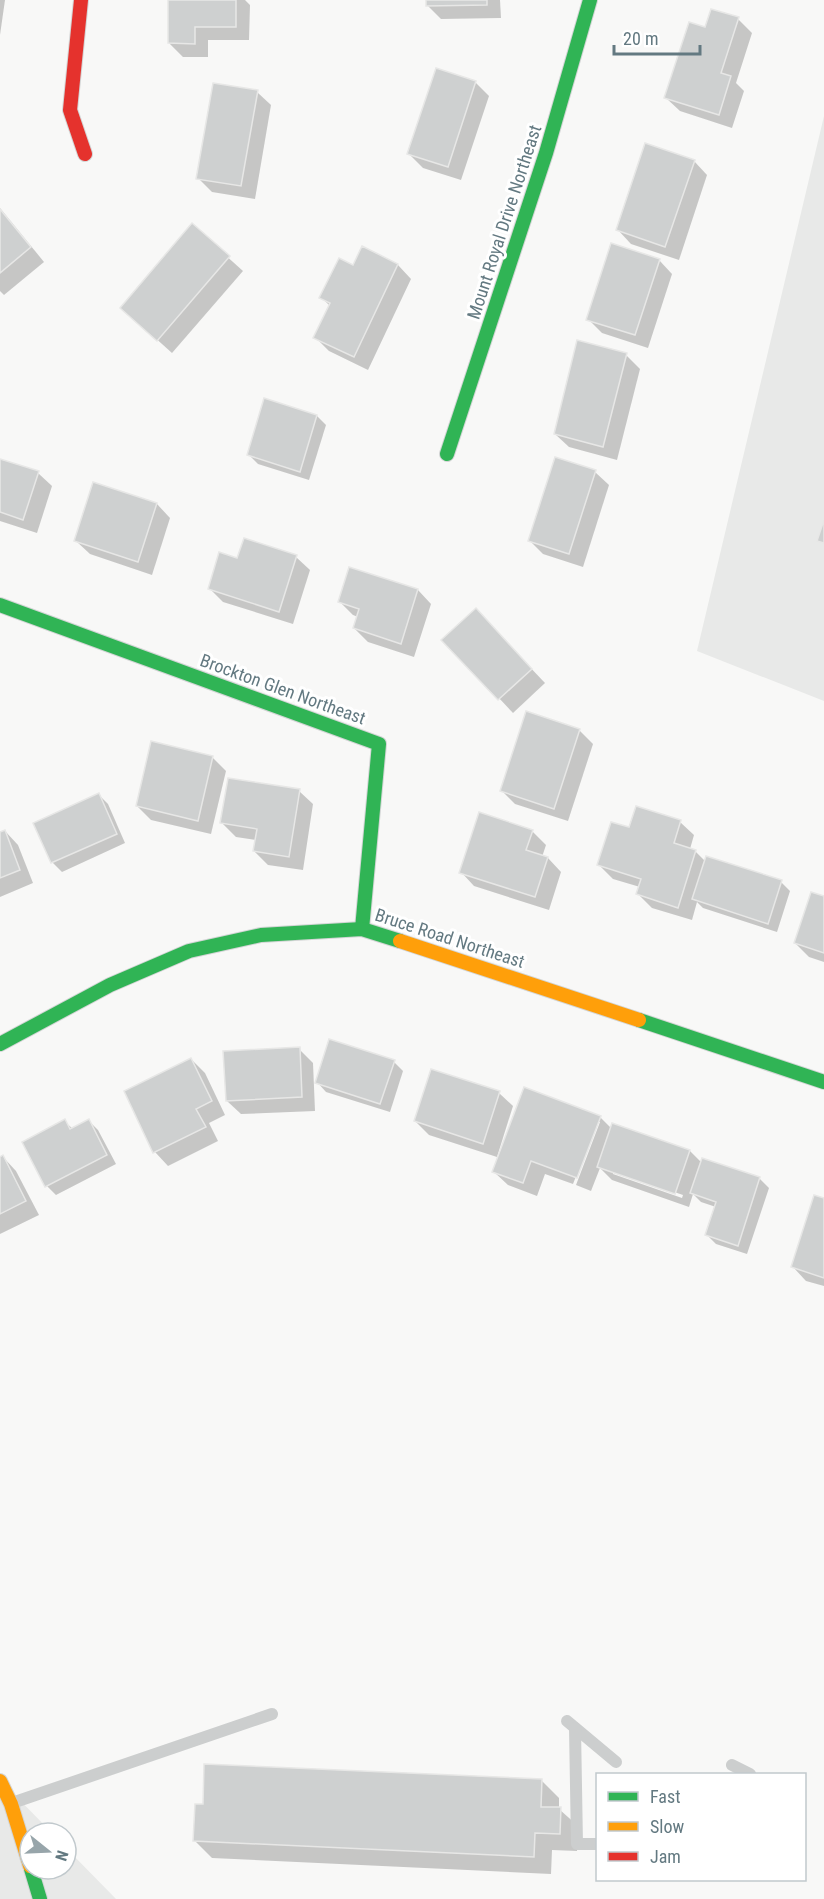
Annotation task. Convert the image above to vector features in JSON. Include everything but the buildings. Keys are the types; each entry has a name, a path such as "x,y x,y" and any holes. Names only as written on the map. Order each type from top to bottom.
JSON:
{"street":[{"path":"81,0 70,110 85,154"},
{"name":"Mount Royal Drive Northeast","path":"447,454 546,153 590,0"},
{"name":"Brockton Glen Northeast","path":"0,605 379,744 362,929"},
{"name":"Bruce Road Northeast","path":"0,1044 110,986 189,951 261,935 362,929 561,993 824,1082"},
{"path":"0,1781 11,1804 18,1828"},
{"path":"34,1881 40,1899"}],"lane":[{"path":"11,1804 272,1714"},
{"path":"596,1844 578,1844 571,1724 616,1762"},
{"path":"732,1765 748,1773"}],"shaded area":[{"path":"824,116 824,701 697,651"},
{"path":"0,1780 40,1821 18,1821 18,1881 78,1881 78,1860 116,1899 0,1899"}],"traffic: fast":[{"path":"447,454 546,153 590,0"},
{"path":"0,605 379,744 362,929"},
{"path":"0,1044 110,985 189,951 261,935 362,929 400,941"},
{"path":"639,1020 824,1082"},
{"path":"35,1881 40,1899"}],"traffic: slow":[{"path":"400,941 639,1020"},
{"path":"0,1781 11,1804 18,1827"}],"traffic: jam":[{"path":"81,0 70,110 85,154"}]}
